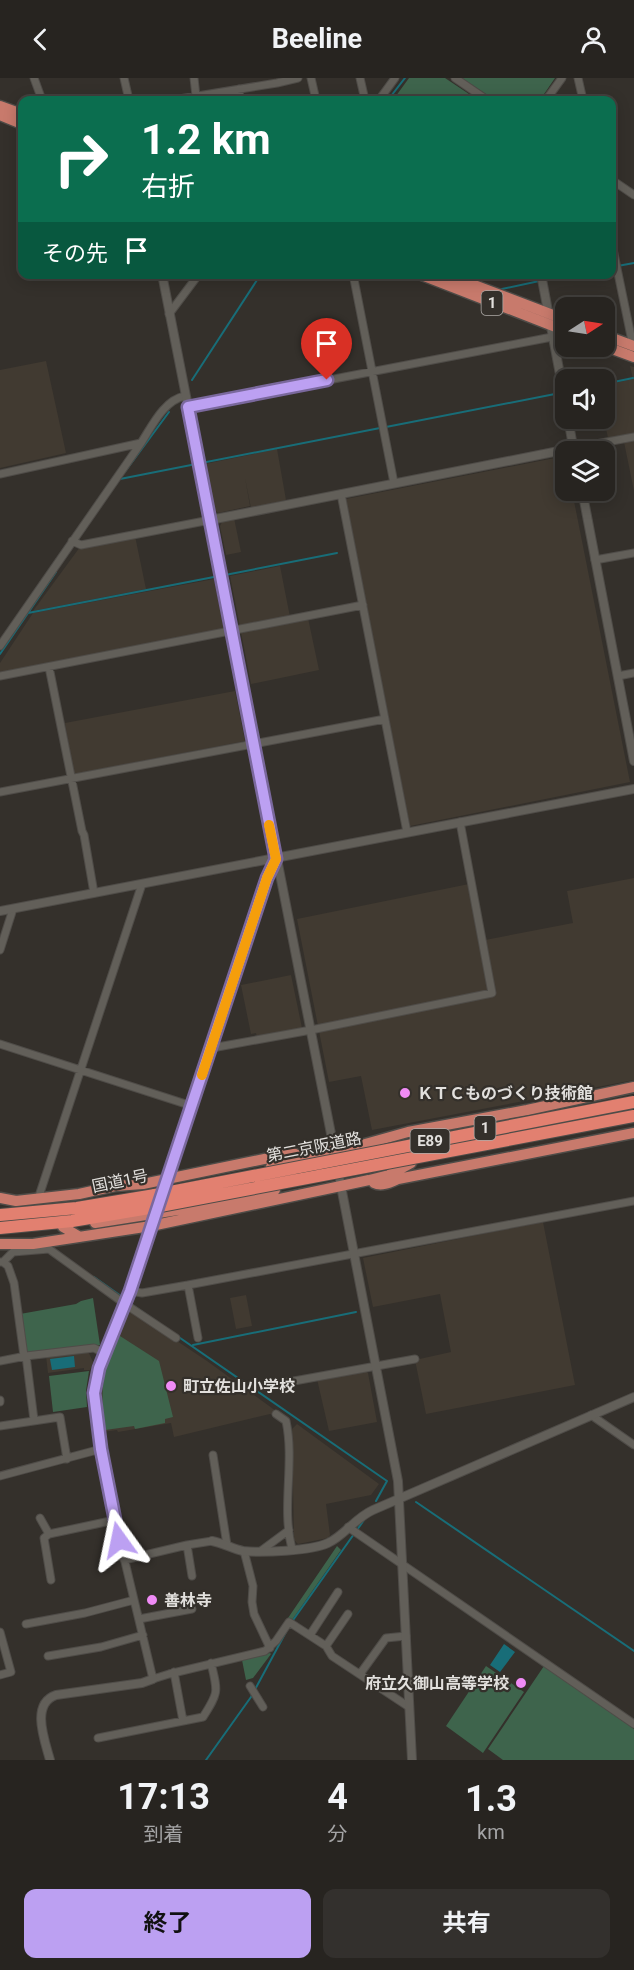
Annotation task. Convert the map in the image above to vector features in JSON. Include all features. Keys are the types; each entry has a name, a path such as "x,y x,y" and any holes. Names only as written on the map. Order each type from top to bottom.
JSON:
{"highway":[{"path":"0,106 18,113"},
{"path":"0,116 18,123"},
{"name":"1","path":"432,279 555,327"},
{"name":"1","path":"458,279 555,316"},
{"path":"615,339 634,346"},
{"path":"615,350 634,357"},
{"path":"271,1167 301,1157 335,1154 380,1139 634,1087"},
{"name":"国道1号","path":"0,1213 90,1203 167,1182 398,1146 634,1097"},
{"name":"第二京阪道路","path":"0,1213 77,1209 634,1102"},
{"name":"1","path":"0,1232 63,1227 156,1214 278,1189 340,1181 411,1163 634,1118"},
{"name":"第二京阪道路","path":"0,1228 72,1221 155,1208 634,1118"},
{"path":"369,1180 378,1185 398,1179 634,1132"},
{"path":"380,1139 398,1146"},
{"path":"0,1200 5,1197 16,1201 38,1199 79,1194 115,1186 167,1182 293,1153 301,1157"},
{"path":"0,1244 33,1244 151,1226 294,1197 340,1181 369,1180 388,1175 411,1163"},
{"path":"90,1203 114,1192 143,1184"},
{"path":"278,1189 294,1197"},
{"path":"63,1227 80,1237"}],"street":[{"path":"34,78 41,96"},
{"path":"124,78 128,96"},
{"path":"194,78 196,96 298,78"},
{"path":"311,78 315,96"},
{"path":"360,78 364,96"},
{"path":"382,96 395,78"},
{"path":"455,78 481,96"},
{"path":"549,96 562,78"},
{"path":"578,78 582,96"},
{"path":"239,89 240,96"},
{"path":"616,183 634,195"},
{"path":"616,263 634,346"},
{"path":"163,279 399,1481 412,1760"},
{"path":"169,314 195,279"},
{"path":"354,279 394,483"},
{"path":"542,279 559,369"},
{"path":"188,407 552,336"},
{"path":"0,646 166,406 176,398 185,396"},
{"path":"615,441 634,437"},
{"path":"0,474 141,443"},
{"path":"72,541 81,545 555,453"},
{"path":"341,494 407,832"},
{"path":"584,501 634,761"},
{"path":"595,560 634,553"},
{"path":"0,676 363,605"},
{"path":"49,667 94,893"},
{"path":"618,676 634,673"},
{"path":"0,792 385,719"},
{"path":"0,911 634,789"},
{"path":"212,1048 492,993 460,822"},
{"path":"153,1679 115,1520 101,1449 94,1393 104,1353 130,1291 267,878 276,859"},
{"path":"38,1199 142,884"},
{"path":"0,950 13,909"},
{"path":"0,1044 192,1106"},
{"path":"130,1291 142,1293 188,1285 634,1201"},
{"path":"34,1420 14,1283 8,1266 2,1262 13,1252 49,1250 176,1338"},
{"path":"188,1285 198,1338"},
{"path":"0,1361 94,1348 104,1353"},
{"path":"283,1383 415,1359"},
{"path":"124,1560 212,1541 244,1551 292,1550 327,1543 364,1514 634,1397"},
{"path":"276,1414 286,1421 290,1439 289,1530 292,1550"},
{"path":"591,1415 634,1445"},
{"path":"0,1426 60,1417 67,1460"},
{"path":"0,1476 67,1460 101,1449"},
{"path":"213,1455 227,1545"},
{"path":"40,1518 49,1534"},
{"path":"51,1580 44,1538 49,1534 115,1520"},
{"path":"348,1527 634,1724"},
{"path":"262,1550 289,1530"},
{"path":"187,1545 192,1576"},
{"path":"244,1551 253,1586 254,1614 270,1648"},
{"path":"310,1635 339,1593"},
{"path":"26,1624 134,1599"},
{"path":"139,1620 192,1609"},
{"path":"326,1646 348,1614"},
{"path":"50,1760 41,1718 43,1707 48,1699 56,1695 142,1683 174,1672 261,1652 270,1648 289,1622 326,1646 332,1656 409,1707"},
{"path":"0,1632 11,1672 0,1674"},
{"path":"48,1656 102,1647 143,1635"},
{"path":"360,1674 386,1638 406,1636"},
{"path":"99,1738 203,1717 216,1697 217,1688 211,1663"},
{"path":"174,1672 183,1721"},
{"path":"250,1686 263,1707"}],"shaded area":[{"path":"46,361 66,453 0,468 0,370"},
{"path":"630,366 634,367 634,433 608,438 606,429 615,429 615,383 633,379"},
{"path":"634,440 634,491 624,442"},
{"path":"277,449 286,500 251,508 245,478 250,506 218,513 214,509 205,464"},
{"path":"555,458 555,501 574,501 630,782 410,826 346,499"},
{"path":"234,518 241,552 226,555 220,526 223,520"},
{"path":"135,536 146,589 33,611 80,547"},
{"path":"280,566 290,617 240,627 230,576"},
{"path":"214,579 224,630 0,673 0,663 33,613"},
{"path":"308,618 319,670 251,684 241,632"},
{"path":"235,691 245,741 74,774 65,723"},
{"path":"634,878 634,1080 372,1130 361,1076 329,1082 319,1031 495,996 485,940 573,923 567,891"},
{"path":"469,884 491,991 318,1026 297,919"},
{"path":"291,975 302,1028 257,1037 256,1033 251,1034 241,985"},
{"path":"543,1222 575,1385 426,1414 415,1360 451,1352 440,1294 373,1307 363,1258"},
{"path":"246,1295 252,1326 236,1329 230,1298"},
{"name":"町立佐山小学校","path":"131,1312 207,1361 276,1411 274,1415 270,1414 174,1437 171,1423 118,1432 117,1430 103,1432 99,1398 102,1375 127,1314"},
{"path":"88,1351 93,1362 90,1370 84,1370 84,1368 48,1373 46,1356"},
{"path":"364,1370 368,1373 377,1422 329,1431 317,1379"},
{"path":"297,1424 379,1484 371,1495 326,1504 330,1535 328,1538 298,1544 294,1540 292,1429"}],"green space":[{"path":"409,78 445,78 472,96 396,96"},
{"path":"462,78 555,78 543,96 489,96"},
{"path":"93,1298 100,1345 27,1353 20,1314 76,1304"},
{"path":"120,1336 159,1361 173,1417 165,1419 165,1423 135,1429 134,1426 105,1430 104,1381 109,1360"},
{"path":"89,1371 86,1391 87,1407 53,1412 49,1376"},
{"path":"337,1546 341,1550 292,1620 288,1618"},
{"path":"270,1653 253,1678 246,1680 242,1660"},
{"path":"486,1666 524,1692 483,1753 446,1726"},
{"name":"府立久御山高等学校","path":"544,1666 634,1729 634,1760 503,1760 488,1749"}],"water":[{"path":"74,1356 75,1367 52,1370 50,1359"},
{"path":"504,1644 515,1652 500,1672 490,1665"}],"waterway":[{"path":"391,96 405,78"},
{"path":"616,266 634,263"},
{"path":"192,380 258,279"},
{"path":"502,289 549,279"},
{"path":"615,382 633,378"},
{"path":"386,427 555,394"},
{"path":"124,473 169,412"},
{"path":"120,479 380,428"},
{"path":"225,575 337,553"},
{"path":"0,654 56,572"},
{"path":"28,613 219,576"},
{"path":"94,1277 121,1296"},
{"path":"131,1304 387,1481 376,1501"},
{"path":"193,1345 356,1312"},
{"path":"416,1502 634,1651"},
{"path":"357,1530 364,1520"},
{"path":"291,1623 354,1534"},
{"path":"206,1760 251,1697 287,1630"}],"slow traffic":[{"path":"202,1075 267,878 276,859 269,825"}],"place":[{"name":"ＫＴＣものづくり技術館","path":"405,1093"},
{"name":"町立佐山小学校","path":"171,1386"},
{"name":"善林寺","path":"152,1600"},
{"name":"府立久御山高等学校","path":"521,1683"}],"route":[{"path":"119,1540 101,1449 94,1393 99,1368 130,1291 267,878 276,859 188,407 327,380"}]}
